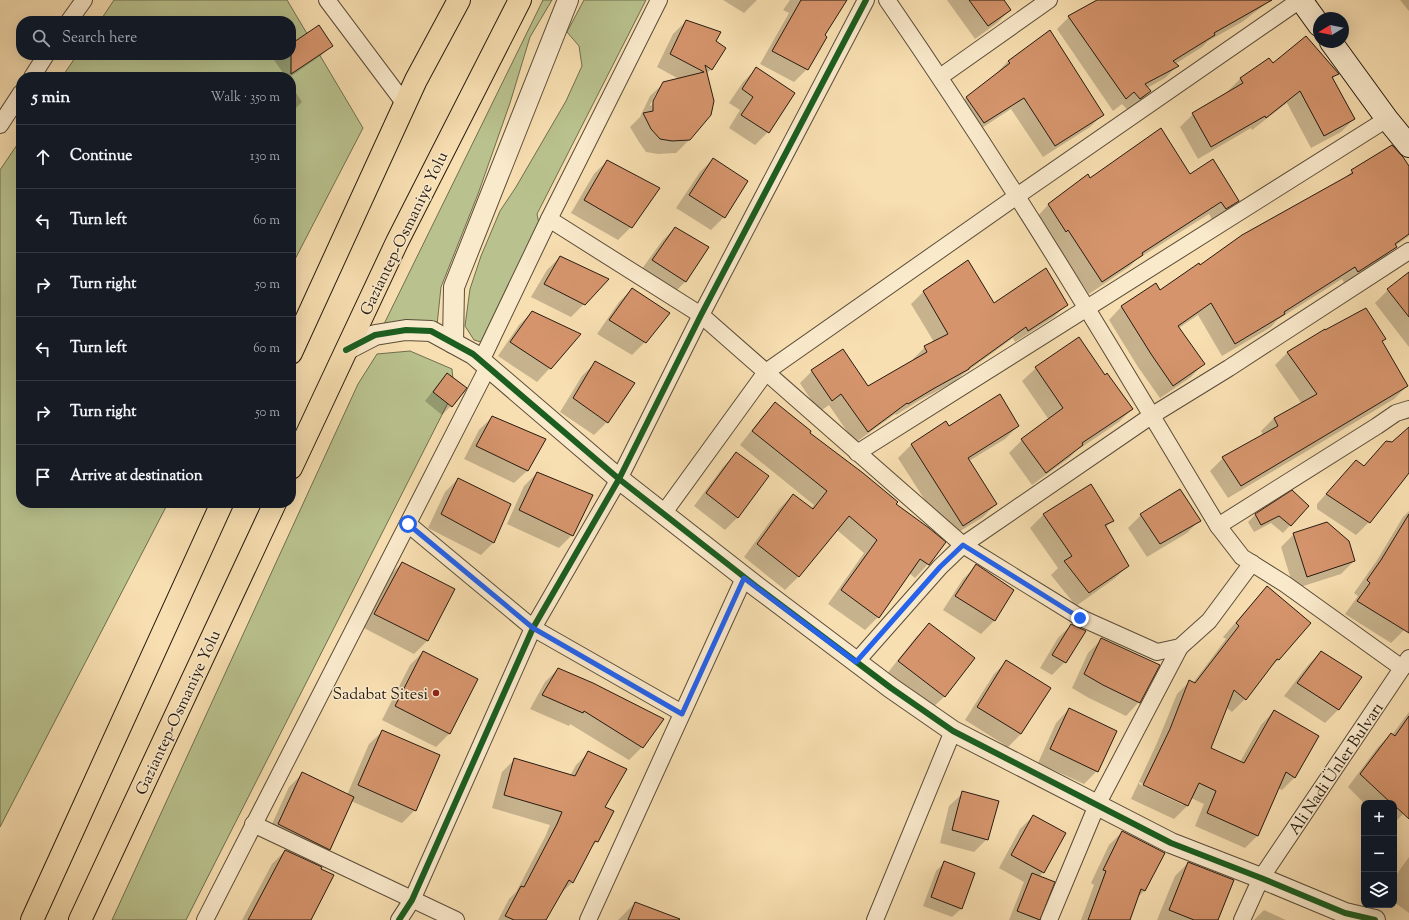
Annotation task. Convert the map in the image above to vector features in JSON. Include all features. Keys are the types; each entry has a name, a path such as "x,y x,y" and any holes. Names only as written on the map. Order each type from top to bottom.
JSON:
{"highway":[{"path":"296,342 416,80 460,0"},
{"name":"Gaziantep-Osmaniye Yolu","path":"296,457 397,242 520,0"},
{"path":"32,920 220,508"},
{"name":"Gaziantep-Osmaniye Yolu","path":"80,920 273,508"}],"main road":[{"path":"1300,0 1313,17"},
{"path":"1335,48 1387,119 1409,146"}],"street":[{"path":"73,16 84,0"},
{"path":"327,0 405,104"},
{"path":"453,343 454,287 568,0"},
{"path":"205,920 408,524 485,364 549,220 660,0"},
{"path":"399,920 412,900 533,628 619,479 700,315 866,0"},
{"path":"887,0 940,77 1017,196 1218,526 1242,557 1406,663"},
{"path":"940,77 1049,0"},
{"path":"663,514 766,372 1300,0"},
{"path":"35,72 43,60"},
{"path":"0,125 16,101"},
{"path":"857,453 1387,119"},
{"path":"549,220 700,315 963,545 1080,618 1157,652 1180,647"},
{"path":"856,662 940,567 963,545 1151,416 1409,251"},
{"path":"346,350 375,335 406,330 431,331 473,354 619,479 744,578 856,662 953,731 1171,843 1345,913 1375,920"},
{"path":"1218,526 1396,413 1409,409"},
{"path":"408,524 533,628 682,714"},
{"path":"1049,920 1097,805 1180,647 1209,621 1252,563"},
{"path":"588,920 744,578"},
{"name":"Ali Nadi Ünler Bulvarı","path":"1242,920 1261,878 1406,663"},
{"path":"875,920 953,731"},
{"path":"253,824 456,920"}],"green space":[{"path":"114,0 287,0 363,128 296,257 296,72 65,72 74,60 296,60 296,16 103,16"},
{"path":"543,0 552,0 530,37 510,103 478,194 441,287 437,325 384,324"},
{"path":"584,0 646,0 537,214 539,224 481,342 474,340 465,326 470,289 481,256 500,211 516,187 566,101 582,66 579,46 567,32"},
{"path":"16,146 16,508 165,508 0,827 0,170"},
{"path":"410,351 452,369 454,391 186,920 112,920 358,384 377,354"}],"building":[{"path":"801,0 847,0 825,35 827,37 808,70 772,51"},
{"path":"969,0 1004,0 1011,10 988,26"},
{"path":"1097,0 1272,0 1214,33 1215,35 1173,61 1179,66 1145,84 1151,91 1140,99 1134,92 1126,99 1068,16"},
{"path":"686,20 721,32 716,41 726,48 712,70 705,65 714,101 711,115 690,140 672,141 660,139 651,129 643,113 653,111 653,101 663,82 704,72 670,54"},
{"path":"319,25 333,46 294,72 291,72 291,60 296,60 296,41"},
{"path":"1050,30 1104,115 1055,146 1024,98 984,123 966,97 1010,63 1008,61"},
{"path":"1306,36 1313,44 1313,48 1316,48 1339,74 1332,77 1355,119 1324,136 1300,91 1266,118 1265,116 1211,147 1192,113 1243,83 1240,78 1269,58 1273,63"},
{"path":"756,67 795,93 769,133 741,115 753,97 742,89"},
{"path":"1161,128 1190,174 1213,159 1239,201 1226,209 1221,202 1142,253 1143,255 1102,282 1068,230 1066,232 1048,204 1088,174 1090,178"},
{"path":"1392,145 1409,166 1409,234 1395,244 1397,247 1358,272 1355,267 1284,312 1285,314 1235,344 1211,303 1178,326 1205,364 1173,386 1121,306 1156,283 1160,290 1199,263 1200,265 1242,235 1353,173 1351,170"},
{"path":"713,158 748,181 725,218 689,195"},
{"path":"607,160 660,188 632,228 584,200"},
{"path":"675,227 709,247 686,282 652,260"},
{"path":"560,256 609,279 585,305 544,284"},
{"path":"968,260 994,303 1046,268 1068,305 1028,331 1026,327 969,369 908,404 907,403 868,432 841,394 832,401 811,370 843,349 868,386 927,352 924,346 948,334 923,291"},
{"path":"1409,272 1409,317 1387,289"},
{"path":"632,288 670,313 646,343 609,320"},
{"path":"1366,308 1386,339 1382,341 1408,386 1241,486 1222,457 1278,426 1274,418 1317,394 1287,352 1325,329"},
{"path":"532,311 581,334 551,369 510,342"},
{"path":"1079,337 1105,375 1107,373 1133,409 1082,443 1083,445 1046,473 1021,439 1063,408 1035,367"},
{"path":"595,361 635,383 608,423 573,398"},
{"path":"447,373 467,388 452,407 433,392"},
{"path":"1000,394 1019,426 968,458 997,504 963,526 911,444 946,421 949,426"},
{"path":"775,402 811,431 810,433 863,473 898,502 896,504 946,542 929,565 920,559 879,618 841,590 877,540 849,516 799,577 757,544 793,494 813,509 827,491 752,431"},
{"path":"492,416 546,439 528,471 476,446"},
{"path":"1409,427 1409,473 1370,523 1326,494 1356,460 1364,466 1386,441 1392,442"},
{"path":"736,452 769,476 738,518 706,493"},
{"path":"537,472 593,495 573,536 519,510"},
{"path":"458,478 511,504 494,543 441,514"},
{"path":"1091,484 1114,521 1105,525 1129,566 1089,593 1064,561 1072,556 1043,514"},
{"path":"1180,489 1201,521 1160,544 1140,514"},
{"path":"1292,490 1309,506 1291,526 1279,516 1261,525 1255,514"},
{"path":"1409,514 1409,633 1357,601 1370,583 1367,580"},
{"path":"1327,522 1349,541 1355,561 1307,577 1293,533"},
{"name":"Sadabat Sitesi","path":"402,562 455,589 428,641 374,614"},
{"path":"976,564 1014,590 995,621 955,596"},
{"path":"1267,586 1311,623 1279,660 1277,659 1246,700 1234,690 1211,748 1244,763 1274,710 1319,736 1295,778 1286,772 1258,836 1207,813 1216,791 1199,783 1188,806 1143,785 1170,729 1189,680 1195,683 1239,626 1236,623"},
{"path":"929,623 975,658 945,697 898,661"},
{"path":"1071,624 1086,631 1066,663 1052,655"},
{"path":"1101,638 1160,665 1140,703 1084,674"},
{"name":"Sadabat Sitesi","path":"423,651 478,679 450,734 395,706"},
{"path":"1321,651 1362,677 1339,710 1297,683"},
{"path":"1006,660 1051,688 1021,734 977,707"},
{"path":"558,668 593,683 664,719 643,748 584,711 583,713 542,695"},
{"path":"1069,708 1117,731 1098,772 1050,749"},
{"path":"1409,716 1409,819 1397,808 1397,800 1388,800 1360,774 1391,733 1395,736"},
{"name":"Sadabat Sitesi","path":"382,730 440,755 416,811 358,785"},
{"path":"588,751 627,769 605,807 614,811 598,842 595,841 573,883 569,880 546,920 514,920 505,916 521,886 524,887 562,812 504,795 514,758 575,776"},
{"path":"302,772 354,797 330,850 278,824"},
{"path":"962,791 999,801 988,840 952,830"},
{"path":"1033,815 1066,833 1044,873 1011,855"},
{"path":"1122,831 1165,853 1145,891 1141,889 1130,920 1088,920 1106,871 1103,870"},
{"path":"285,850 322,867 321,869 334,875 311,920 248,920"},
{"path":"944,861 975,873 962,909 931,897"},
{"path":"1188,862 1234,880 1218,920 1194,920 1169,910"},
{"path":"1032,873 1055,882 1040,920 1017,911"},
{"path":"635,902 680,919 628,920"}],"cycle path":[{"path":"399,920 412,900 533,628 619,479 701,315 866,0"},
{"path":"346,350 375,335 406,330 431,331 473,354 619,479 757,587 891,688 953,731 1171,843 1345,913 1375,920"}],"place":[{"name":"Sadabat Sitesi","path":"436,693"}],"route":[{"path":"408,524 533,628 682,714 744,578 856,662 940,567 963,545 1080,618"}]}
